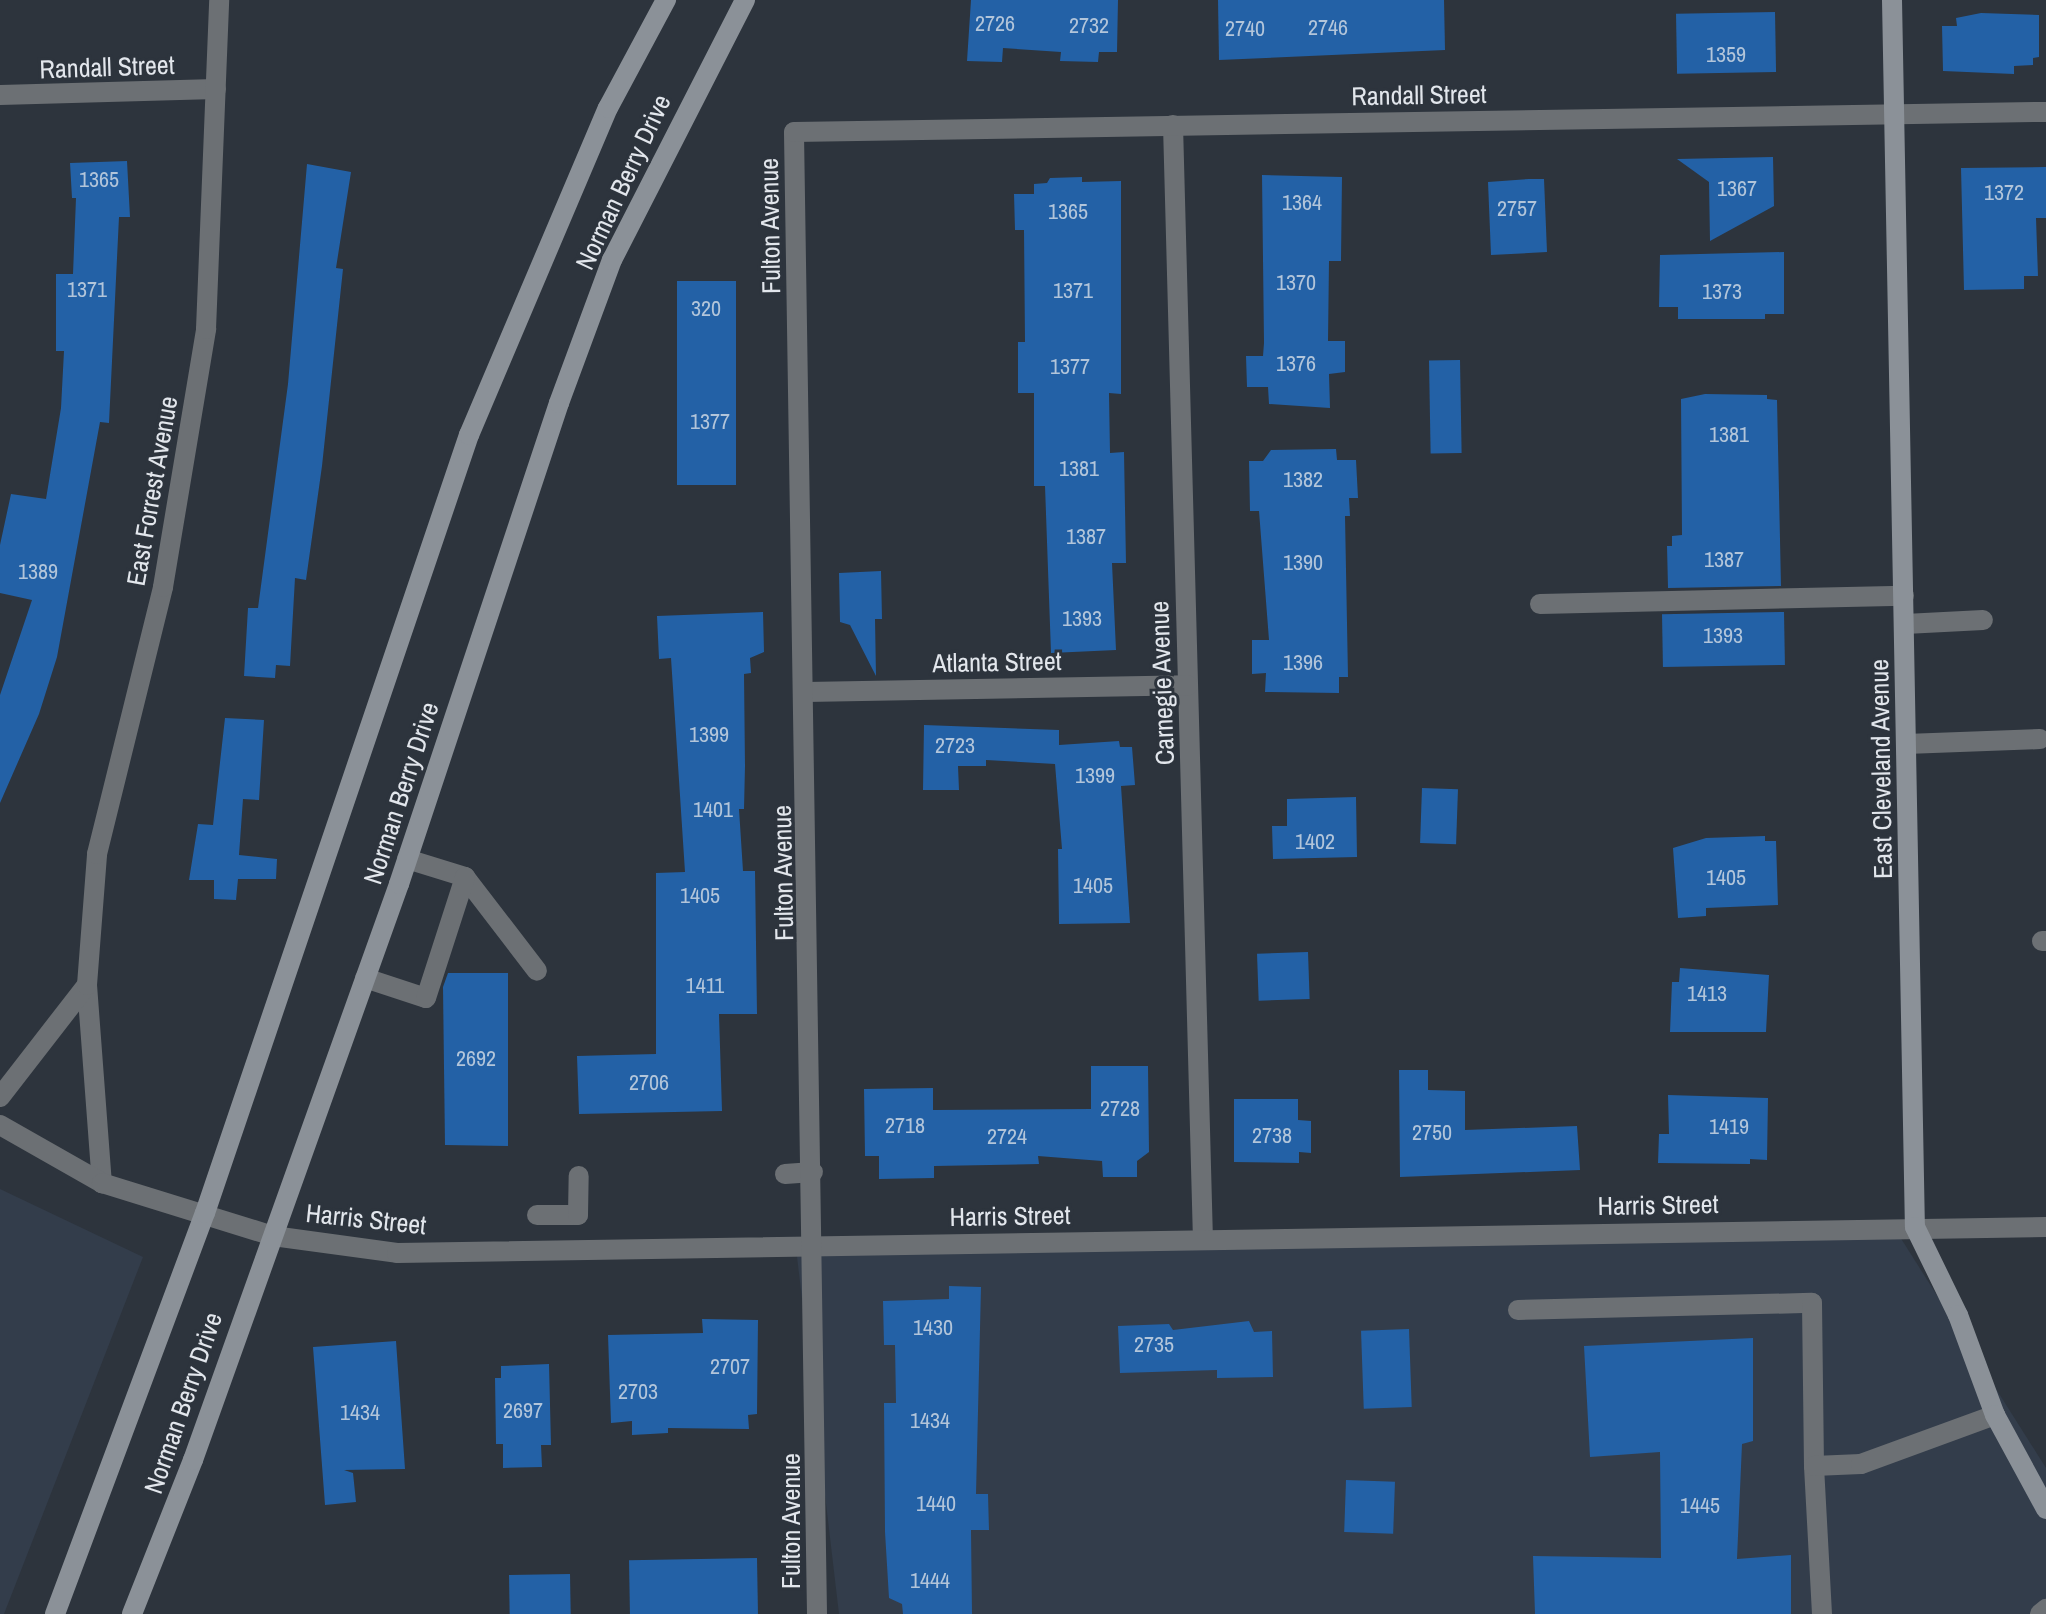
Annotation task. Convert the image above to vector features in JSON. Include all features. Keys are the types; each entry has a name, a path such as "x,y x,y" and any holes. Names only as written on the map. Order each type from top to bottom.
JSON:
{"main road":[{"name":"Norman Berry Drive","path":"55,1614 205,1213 469,435 608,108 666,0"},
{"name":"Norman Berry Drive","path":"132,1614 365,978 559,403 612,260 745,0"},
{"name":"East Cleveland Avenue","path":"1892,0 1915,1227 1958,1315 1995,1415 2046,1509"}],"street":[{"name":"East Forrest Avenue","path":"102,1183 87,985 97,854 163,587 206,329 219,0"},
{"name":"Randall Street","path":"0,95 216,89"},
{"name":"Randall Street","path":"794,132 2046,112"},
{"name":"Carnegie Avenue","path":"1173,125 1203,1239"},
{"name":"Fulton Avenue","path":"794,132 815,1246 817,1614"},
{"path":"1540,604 1904,596"},
{"path":"1905,624 1983,620"},
{"name":"Atlanta Street","path":"806,692 1188,685"},
{"path":"1906,744 2040,739"},
{"path":"407,859 465,877 537,971"},
{"path":"365,978 426,998 465,877"},
{"path":"0,1097 87,985"},
{"name":"Harris Street","path":"0,1125 102,1183 273,1236 397,1253 2046,1227"},
{"path":"785,1174 813,1172"},
{"path":"537,1215 578,1215 579,1176"},
{"path":"1518,1310 1812,1303 1814,1466 1822,1614"},
{"path":"1814,1466 1861,1464 1995,1415"},
{"path":"2040,1614 2046,1609"}],"shaded area":[{"path":"0,1189 143,1257 4,1614 0,1614"},
{"path":"1895,1229 2046,1468 2046,1614 839,1614 796,1248"}],"building":[{"path":"971,0 1118,0 1117,52 1099,52 1098,62 1060,61 1061,52 1003,48 1002,62 967,61"},
{"path":"1218,0 1444,0 1445,50 1219,60"},
{"path":"1775,12 1776,72 1677,74 1676,14"},
{"path":"1981,13 2039,15 2039,57 2033,58 2033,65 2014,66 2014,74 1943,71 1942,26 1957,26 1956,18"},
{"path":"1773,157 1774,206 1710,241 1709,182 1677,159"},
{"path":"127,161 130,217 119,217 109,423 100,422 57,657 39,714 0,803 0,695 32,600 0,593 0,545 11,494 46,499 61,408 64,351 56,351 56,274 73,274 76,198 72,198 70,163"},
{"path":"307,164 351,172 336,268 343,269 322,466 306,580 295,578 290,666 276,665 275,678 244,676 248,608 258,608 288,384"},
{"path":"2046,167 2046,218 2036,218 2038,276 2024,276 2024,289 1964,290 1961,168"},
{"path":"1262,175 1342,177 1341,261 1329,261 1328,341 1345,341 1345,372 1329,374 1330,408 1269,404 1268,387 1247,387 1246,356 1263,356 1264,343"},
{"path":"1082,177 1082,182 1121,181 1121,394 1109,393 1110,453 1124,452 1126,563 1112,563 1116,650 1051,653 1045,486 1034,486 1034,393 1018,393 1018,342 1025,342 1024,230 1015,230 1014,194 1034,194 1034,184 1047,183 1050,178"},
{"path":"1544,179 1547,252 1491,255 1488,182"},
{"path":"1784,252 1784,314 1765,314 1765,319 1678,319 1678,307 1659,307 1660,255"},
{"path":"677,281 736,281 736,485 677,485"},
{"path":"1460,360 1462,453 1431,454 1429,361"},
{"path":"1705,394 1767,395 1767,399 1777,400 1781,586 1668,588 1667,546 1672,546 1672,536 1682,535 1681,399"},
{"path":"1336,449 1337,460 1356,460 1358,498 1349,498 1350,516 1345,516 1348,677 1339,677 1339,693 1265,692 1266,673 1252,674 1252,640 1269,640 1259,511 1250,511 1249,461 1263,461 1271,450"},
{"path":"881,571 882,619 875,619 876,676 850,625 840,622 839,573"},
{"path":"763,612 764,652 750,658 751,673 744,674 744,809 739,809 743,871 755,871 757,1014 719,1014 722,1111 579,1114 577,1056 656,1054 656,873 685,872 671,658 659,659 657,616"},
{"path":"1784,612 1785,665 1663,667 1662,614"},
{"path":"225,718 264,720 259,800 243,799 239,855 277,859 276,879 238,879 236,900 214,899 214,880 189,880 198,824 213,825"},
{"path":"924,725 1059,730 1059,745 1119,741 1120,747 1132,747 1135,785 1121,786 1130,923 1059,924 1058,849 1062,849 1055,764 986,760 986,766 958,766 959,790 923,790"},
{"path":"1422,788 1458,789 1456,844 1420,843"},
{"path":"1356,797 1357,857 1273,859 1272,826 1287,826 1287,799"},
{"path":"1765,836 1765,841 1776,841 1778,905 1706,908 1706,916 1678,918 1673,848 1706,838"},
{"path":"1308,952 1310,999 1259,1001 1257,954"},
{"path":"1680,968 1769,975 1766,1032 1670,1032 1672,982 1679,982"},
{"path":"448,973 508,973 508,1146 445,1145 443,987"},
{"path":"1091,1066 1148,1066 1149,1152 1137,1161 1137,1177 1103,1177 1102,1161 1038,1156 1039,1164 934,1166 934,1178 879,1179 879,1156 865,1156 864,1089 933,1088 933,1110 1091,1109"},
{"path":"1399,1070 1428,1070 1428,1090 1465,1091 1465,1130 1577,1126 1580,1170 1400,1177"},
{"path":"1668,1095 1768,1098 1767,1160 1750,1159 1750,1164 1658,1163 1659,1134 1669,1134"},
{"path":"1234,1099 1298,1099 1298,1120 1311,1121 1311,1153 1299,1152 1299,1163 1234,1162"},
{"path":"949,1286 981,1287 976,1494 988,1494 989,1530 971,1530 972,1614 903,1614 902,1604 889,1598 884,1403 896,1403 895,1345 884,1345 883,1301 949,1299"},
{"path":"702,1319 758,1320 757,1414 748,1415 749,1429 668,1428 668,1433 632,1435 632,1421 611,1423 608,1335 703,1333"},
{"path":"1249,1321 1254,1332 1272,1331 1273,1377 1217,1378 1217,1370 1120,1373 1118,1326 1169,1324 1173,1330"},
{"path":"1409,1329 1412,1407 1364,1409 1361,1331"},
{"path":"1753,1338 1753,1441 1742,1444 1737,1559 1791,1555 1791,1614 1535,1614 1533,1556 1661,1558 1660,1452 1590,1457 1584,1346"},
{"path":"396,1341 405,1469 344,1470 353,1473 356,1502 325,1505 313,1347"},
{"path":"549,1364 551,1445 541,1445 542,1467 503,1468 503,1444 496,1444 495,1378 501,1378 501,1366"},
{"path":"1346,1480 1395,1482 1393,1534 1344,1532"},
{"path":"757,1558 758,1614 630,1614 629,1560"},
{"path":"570,1574 571,1614 510,1614 509,1575"}]}
